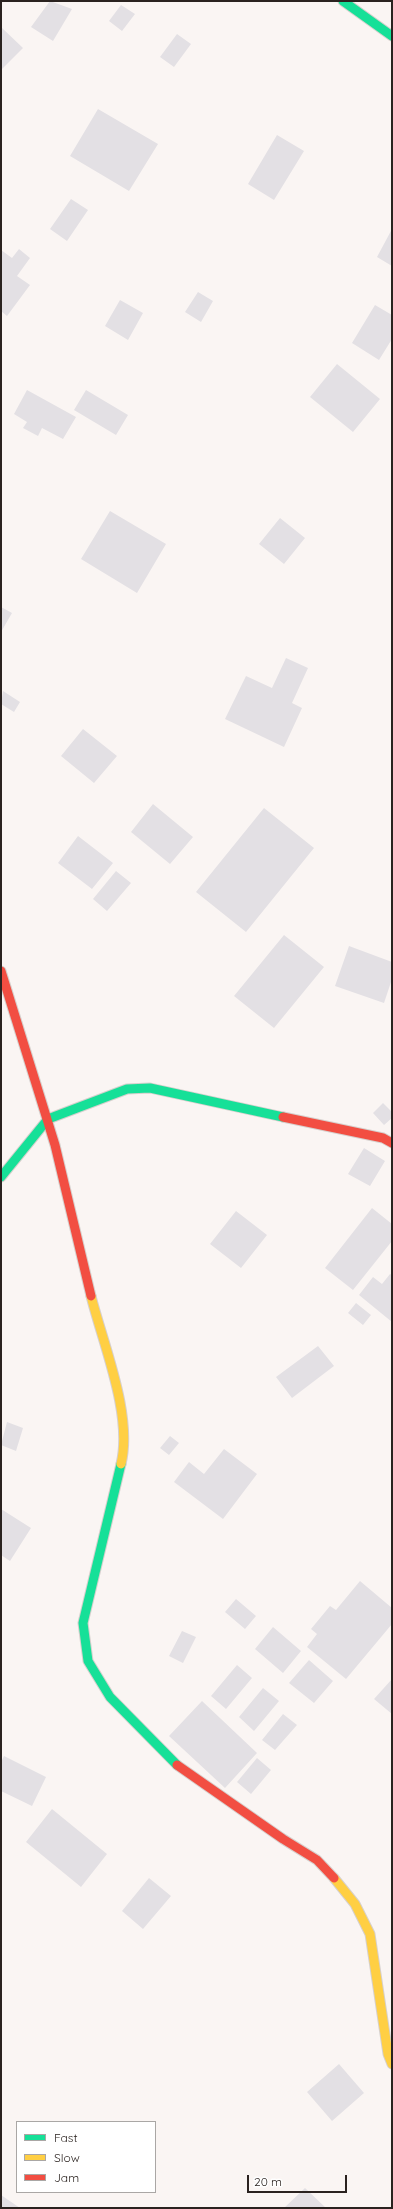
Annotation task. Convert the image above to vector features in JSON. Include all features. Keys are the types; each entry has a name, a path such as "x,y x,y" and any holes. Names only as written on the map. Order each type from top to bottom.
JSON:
{"street":[{"path":"343,1 392,36"},
{"path":"1,971 48,1119 94,1306 120,1402 124,1426 124,1453 83,1623 88,1662 110,1697 170,1760 283,1840 317,1860 342,1884 355,1904 370,1934 388,2054 392,2064"},
{"path":"1,1177 48,1119 127,1089 150,1088 383,1138 392,1143"}],"building":[{"path":"50,1 72,9 53,41 31,27"},
{"path":"121,5 135,14 122,31 109,21"},
{"path":"1,27 23,48 1,70"},
{"path":"177,34 191,44 174,67 160,57"},
{"path":"98,109 158,144 129,191 70,156"},
{"path":"277,135 304,151 274,200 248,184"},
{"path":"71,199 88,210 67,241 50,229"},
{"path":"392,229 392,266 377,257"},
{"path":"19,249 30,258 17,276 30,285 7,316 1,311 1,250 12,258"},
{"path":"198,292 213,301 201,322 185,312"},
{"path":"120,300 143,313 128,340 105,326"},
{"path":"375,305 392,315 392,339 379,360 352,343"},
{"path":"337,364 380,399 353,432 310,397"},
{"path":"27,390 76,417 63,439 42,428 38,436 23,428 27,422 14,414"},
{"path":"86,390 128,415 116,435 74,410"},
{"path":"110,511 166,544 137,593 81,559"},
{"path":"280,518 305,538 284,564 259,544"},
{"path":"1,607 12,613 1,632"},
{"path":"286,658 308,668 292,703 302,708 284,747 225,719 246,676 272,688"},
{"path":"3,691 20,702 14,712 1,704"},
{"path":"83,729 117,756 94,783 61,756"},
{"path":"153,804 193,837 170,864 131,832"},
{"path":"264,808 314,848 246,932 196,892"},
{"path":"78,836 113,863 92,889 58,863"},
{"path":"116,871 131,883 107,911 93,899"},
{"path":"284,935 324,967 274,1028 234,996"},
{"path":"349,946 392,962 392,979 384,1003 335,986"},
{"path":"383,1103 392,1112 392,1118 384,1125 373,1113"},
{"path":"364,1148 385,1161 370,1186 348,1174"},
{"path":"372,1208 392,1224 392,1241 353,1290 325,1268"},
{"path":"236,1211 267,1235 241,1268 210,1244"},
{"path":"390,1274 392,1275 392,1322 359,1295 373,1277 382,1284"},
{"path":"356,1303 371,1315 363,1325 348,1313"},
{"path":"318,1346 334,1366 292,1398 276,1377"},
{"path":"7,1422 23,1428 16,1451 1,1445"},
{"path":"170,1436 179,1443 169,1455 160,1448"},
{"path":"224,1449 257,1474 223,1519 174,1482 189,1462 204,1474"},
{"path":"1,1509 31,1528 10,1561 1,1555"},
{"path":"360,1581 392,1608 392,1624 346,1679 307,1647 317,1634 311,1629 330,1606 336,1610"},
{"path":"236,1599 256,1616 245,1629 225,1612"},
{"path":"273,1627 301,1651 283,1673 255,1649"},
{"path":"182,1631 196,1637 183,1663 169,1656"},
{"path":"309,1660 333,1681 314,1703 289,1683"},
{"path":"237,1665 252,1678 226,1709 211,1696"},
{"path":"392,1679 392,1714 374,1699"},
{"path":"263,1688 279,1701 254,1731 239,1717"},
{"path":"202,1701 257,1753 225,1788 169,1736"},
{"path":"283,1714 297,1725 275,1750 262,1740"},
{"path":"4,1756 46,1777 32,1806 1,1791 1,1762"},
{"path":"257,1758 271,1770 251,1794 237,1782"},
{"path":"52,1809 107,1854 81,1887 26,1842"},
{"path":"149,1878 171,1896 143,1929 122,1911"},
{"path":"339,2064 364,2093 332,2121 307,2092"},
{"path":"305,2188 326,2208 284,2208"},
{"path":"1,2195 20,2208 1,2208"}],"traffic: fast":[{"path":"343,1 392,36"},
{"path":"1,1177 48,1119 127,1089 150,1088 283,1117"},
{"path":"121,1464 83,1623 88,1661 110,1697 177,1765"}],"traffic: slow":[{"path":"91,1296 109,1357 120,1402 124,1445 121,1464"},
{"path":"334,1878 355,1904 370,1934 388,2054 392,2064"}],"traffic: jam":[{"path":"1,971 55,1145 91,1296"},
{"path":"283,1117 383,1138 392,1143"},
{"path":"177,1765 283,1839 317,1860 334,1878"}]}
